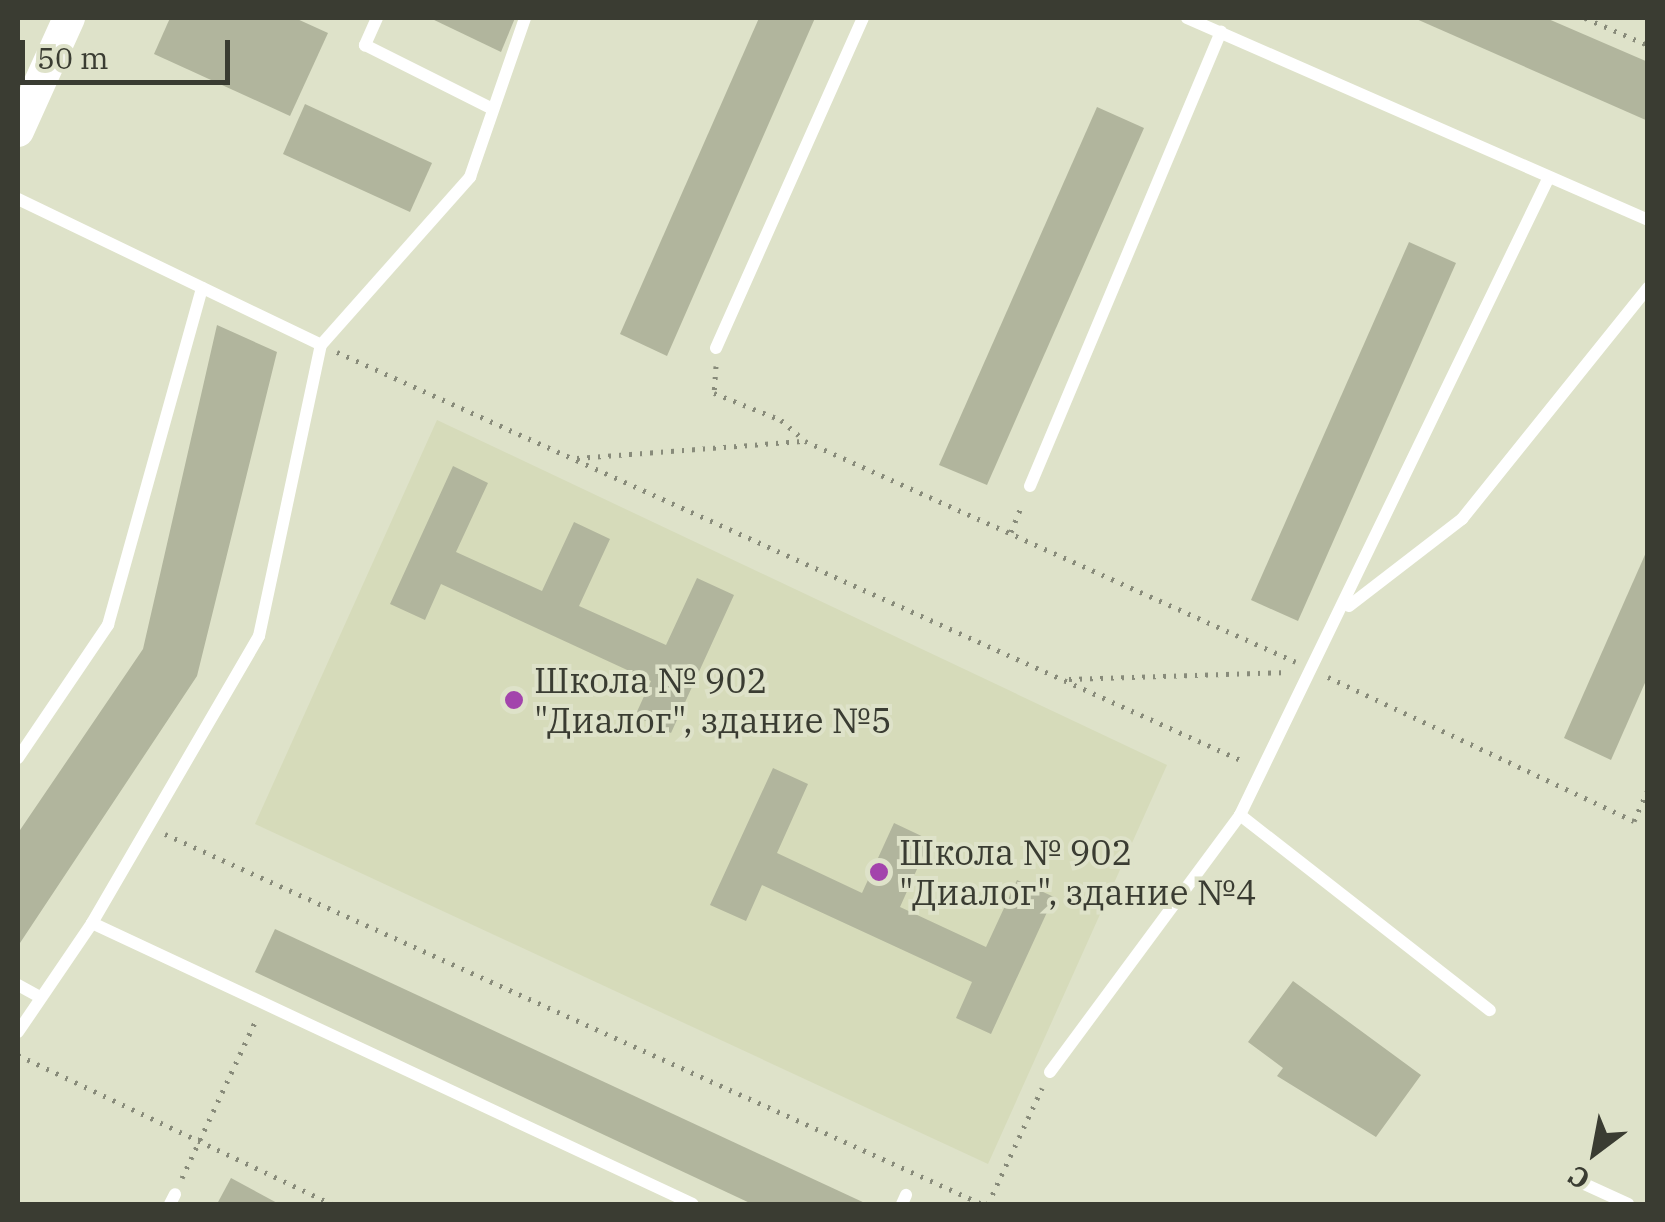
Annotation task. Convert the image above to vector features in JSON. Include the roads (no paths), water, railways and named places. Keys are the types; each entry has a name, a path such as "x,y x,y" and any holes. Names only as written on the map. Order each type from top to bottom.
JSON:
{"street":[{"path":"18,132 69,18"}],"lane":[{"path":"377,18 365,45 493,110"},
{"path":"18,1032 92,923 259,636 321,345 470,177 525,18"},
{"path":"716,348 863,18"},
{"path":"1187,18 1648,220"},
{"path":"1030,486 1220,32"},
{"path":"1050,1072 1240,815 1347,608 1548,179"},
{"path":"18,199 321,345"},
{"path":"18,758 108,625 202,288"},
{"path":"1347,608 1462,520 1648,288"},
{"path":"1240,815 1490,1010"},
{"path":"92,923 694,1204"},
{"path":"18,985 40,997"},
{"path":"1580,1182 1628,1204"}],"place":[{"name":"Школа № 902 \"Диалог\", здание №5","path":"514,700"},
{"name":"Школа № 902 \"Диалог\", здание №4","path":"879,872"}]}
